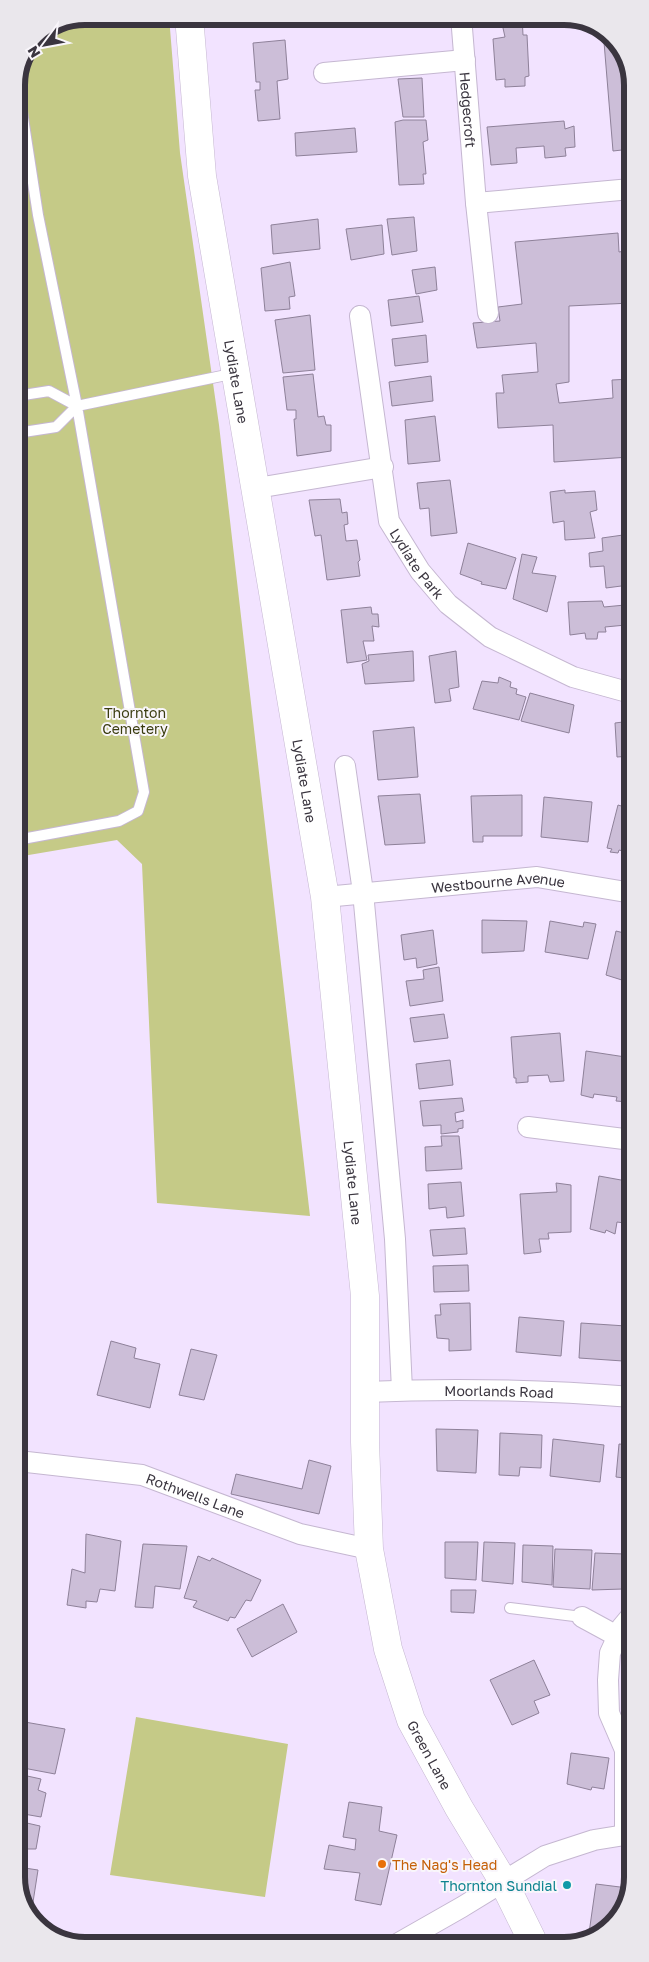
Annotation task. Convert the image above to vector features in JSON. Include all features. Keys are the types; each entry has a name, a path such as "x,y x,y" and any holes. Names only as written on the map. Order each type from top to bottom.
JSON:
{"main road":[{"name":"Lydiate Lane","path":"190,25 202,176 257,488 325,897 365,1296 365,1392 369,1549"},
{"name":"Green Lane","path":"369,1549 388,1649 412,1720 459,1808 504,1881 531,1937"}],"street":[{"name":"Hedgecroft","path":"462,25 476,203 488,312"},
{"path":"324,73 465,60"},
{"path":"476,203 624,190"},
{"name":"Lydiate Park","path":"360,316 383,467 389,521 420,571 448,604 490,636 573,677 624,691"},
{"path":"257,488 383,467"},
{"path":"345,766 363,892 396,1239 402,1390"},
{"name":"Westbourne Avenue","path":"325,897 537,877 624,892"},
{"path":"528,1127 624,1139"},
{"name":"Moorlands Road","path":"365,1392 402,1390 562,1391 624,1396"},
{"name":"Rothwells Lane","path":"25,1462 142,1475 300,1534 369,1549"},
{"path":"582,1617 617,1636"},
{"path":"624,1624 610,1653 609,1714 624,1748"},
{"path":"409,1937 545,1856 594,1840 624,1836"}],"lane":[{"path":"25,131 38,216 77,406 144,792 138,811 119,822 25,839"},
{"path":"25,432 56,427 77,406 236,372"},
{"path":"25,395 49,391 77,406"},
{"path":"510,1608 582,1617"}],"green space":[{"name":"Thornton Cemetery","path":"85,25 170,25 180,153 219,425 310,1216 157,1203 142,864 117,840 25,856 25,85 26,73 35,52 52,35 62,30 73,26"},
{"path":"136,1717 288,1744 265,1897 110,1875"}],"building":[{"path":"384,25 405,25 405,26 385,27"},
{"path":"502,25 522,25 523,35 527,35 529,76 525,77 525,86 505,87 505,79 496,80 493,39 505,37"},
{"path":"285,40 288,79 277,81 280,119 258,121 255,90 260,90 260,82 256,82 253,43"},
{"path":"604,40 614,52 619,62 624,85 624,150 613,151"},
{"path":"422,78 424,117 403,117 398,79"},
{"path":"426,120 428,140 423,142 426,174 423,174 424,184 399,185 395,122"},
{"path":"564,121 565,129 574,126 575,147 565,148 566,156 545,158 544,146 516,148 517,163 491,165 487,127"},
{"path":"355,128 357,152 296,156 295,133"},
{"path":"414,217 417,251 392,255 387,219"},
{"path":"318,219 320,249 273,254 271,225"},
{"path":"382,225 384,254 351,260 346,229"},
{"path":"618,233 619,252 624,251 624,303 569,306 569,382 556,384 559,403 613,398 612,380 624,379 624,457 554,462 553,425 498,428 496,393 504,393 502,375 538,372 536,343 477,348 473,323 500,321 498,307 522,304 515,242"},
{"path":"290,262 295,296 289,297 290,309 265,311 261,268"},
{"path":"435,267 437,290 416,294 412,270"},
{"path":"419,296 423,322 391,326 388,300"},
{"path":"310,315 315,370 283,373 275,320"},
{"path":"426,335 428,362 395,366 392,339"},
{"path":"313,374 318,417 324,416 326,425 331,425 331,451 297,456 294,419 296,419 296,410 287,410 283,377"},
{"path":"431,376 433,401 392,406 389,382"},
{"path":"435,416 440,461 408,464 405,420"},
{"path":"450,480 457,533 431,536 429,508 420,509 417,483"},
{"path":"565,490 565,493 595,491 597,510 590,512 595,538 565,540 564,521 553,523 550,492"},
{"path":"340,499 342,513 347,512 348,524 344,525 346,541 357,540 360,576 327,580 321,535 315,536 309,500"},
{"path":"623,535 624,586 606,588 604,566 590,567 589,553 603,551 602,538"},
{"path":"468,543 516,558 506,589 481,584 482,582 460,574"},
{"path":"522,554 537,557 532,573 556,576 547,612 513,599"},
{"path":"602,601 604,607 624,605 624,625 605,627 606,632 598,632 597,639 586,639 585,633 570,635 568,602"},
{"path":"371,607 372,614 378,614 379,627 372,626 374,641 363,641 367,660 347,663 341,610"},
{"path":"413,651 414,681 365,684 362,664 369,661 368,655"},
{"path":"456,651 459,687 449,689 451,701 435,703 429,656"},
{"path":"499,677 511,682 510,687 517,689 516,694 526,697 519,720 473,709 482,681 498,683"},
{"path":"530,693 574,705 569,733 521,721"},
{"path":"624,722 624,756 617,757 615,723"},
{"path":"414,727 418,777 378,780 373,731"},
{"path":"420,794 425,843 385,845 378,796"},
{"path":"522,795 522,836 483,836 483,842 473,842 471,796"},
{"path":"544,797 592,802 588,842 541,837"},
{"path":"618,805 624,807 624,851 619,850 618,853 610,852 612,849 607,848"},
{"path":"482,920 527,921 524,951 482,953"},
{"path":"550,921 583,927 584,922 596,924 588,959 545,952"},
{"path":"433,930 437,964 417,968 416,958 404,960 401,935"},
{"path":"616,931 624,933 624,981 606,975"},
{"path":"439,967 443,1001 410,1006 406,981 424,979 423,970"},
{"path":"444,1014 448,1038 414,1042 410,1018"},
{"path":"560,1033 564,1081 550,1082 548,1075 528,1076 528,1082 516,1083 511,1037"},
{"path":"586,1051 624,1057 624,1102 616,1101 617,1097 594,1094 593,1098 581,1095"},
{"path":"450,1060 453,1085 419,1089 416,1064"},
{"path":"462,1098 464,1111 455,1113 456,1122 463,1120 463,1128 458,1129 458,1132 441,1134 441,1125 423,1126 420,1101"},
{"path":"441,1136 459,1136 462,1169 426,1171 425,1147 442,1146"},
{"path":"599,1176 624,1181 624,1223 617,1222 615,1234 606,1230 605,1233 590,1229"},
{"path":"461,1182 464,1216 447,1218 446,1207 429,1209 428,1184"},
{"path":"556,1183 571,1185 571,1232 548,1233 549,1239 539,1239 541,1252 524,1254 520,1194 557,1192"},
{"path":"465,1228 467,1254 433,1256 430,1230"},
{"path":"468,1265 469,1291 434,1292 433,1266"},
{"path":"470,1303 471,1350 449,1351 449,1339 437,1338 435,1315 441,1315 440,1304"},
{"path":"519,1317 564,1321 561,1356 516,1352"},
{"path":"581,1323 624,1326 623,1361 579,1358"},
{"path":"111,1341 136,1348 134,1358 160,1364 150,1408 97,1395"},
{"path":"191,1349 217,1355 204,1400 179,1395"},
{"path":"436,1429 478,1430 476,1473 437,1471"},
{"path":"500,1433 542,1435 541,1468 520,1467 519,1476 499,1475"},
{"path":"553,1439 604,1445 600,1482 550,1476"},
{"path":"619,1444 624,1444 624,1478 616,1477"},
{"path":"309,1460 331,1466 319,1514 231,1494 236,1474 302,1489"},
{"path":"86,1534 121,1541 115,1591 100,1589 97,1602 86,1601 86,1608 67,1605 72,1569 85,1573"},
{"path":"445,1542 478,1542 476,1580 445,1578"},
{"path":"484,1542 515,1543 513,1584 482,1581"},
{"path":"143,1544 187,1546 180,1589 155,1586 153,1608 135,1607"},
{"path":"523,1545 553,1546 552,1585 522,1582"},
{"path":"555,1549 592,1550 590,1589 553,1587"},
{"path":"595,1553 624,1554 623,1589 592,1590"},
{"path":"198,1556 210,1561 212,1558 261,1580 251,1601 246,1600 235,1618 230,1617 228,1621 193,1607 197,1601 184,1598"},
{"path":"451,1590 476,1590 474,1613 451,1612"},
{"path":"283,1604 297,1632 252,1657 237,1629"},
{"path":"534,1660 550,1695 534,1701 539,1713 512,1725 490,1680"},
{"path":"25,1722 65,1729 55,1774 25,1768"},
{"path":"571,1753 609,1758 604,1789 592,1787 591,1790 567,1784"},
{"path":"25,1776 41,1779 38,1790 46,1793 41,1817 25,1814"},
{"path":"349,1802 382,1807 379,1831 397,1835 381,1905 355,1900 360,1873 324,1869 329,1845 355,1850 356,1839 343,1837"},
{"path":"25,1823 40,1826 36,1849 25,1849"},
{"path":"25,1868 38,1870 32,1906 27,1893"},
{"path":"596,1884 623,1887 618,1904 612,1914 589,1932"}],"place":[{"name":"The Nag's Head","path":"382,1864"},
{"name":"Thornton Sundial","path":"567,1885"}]}
